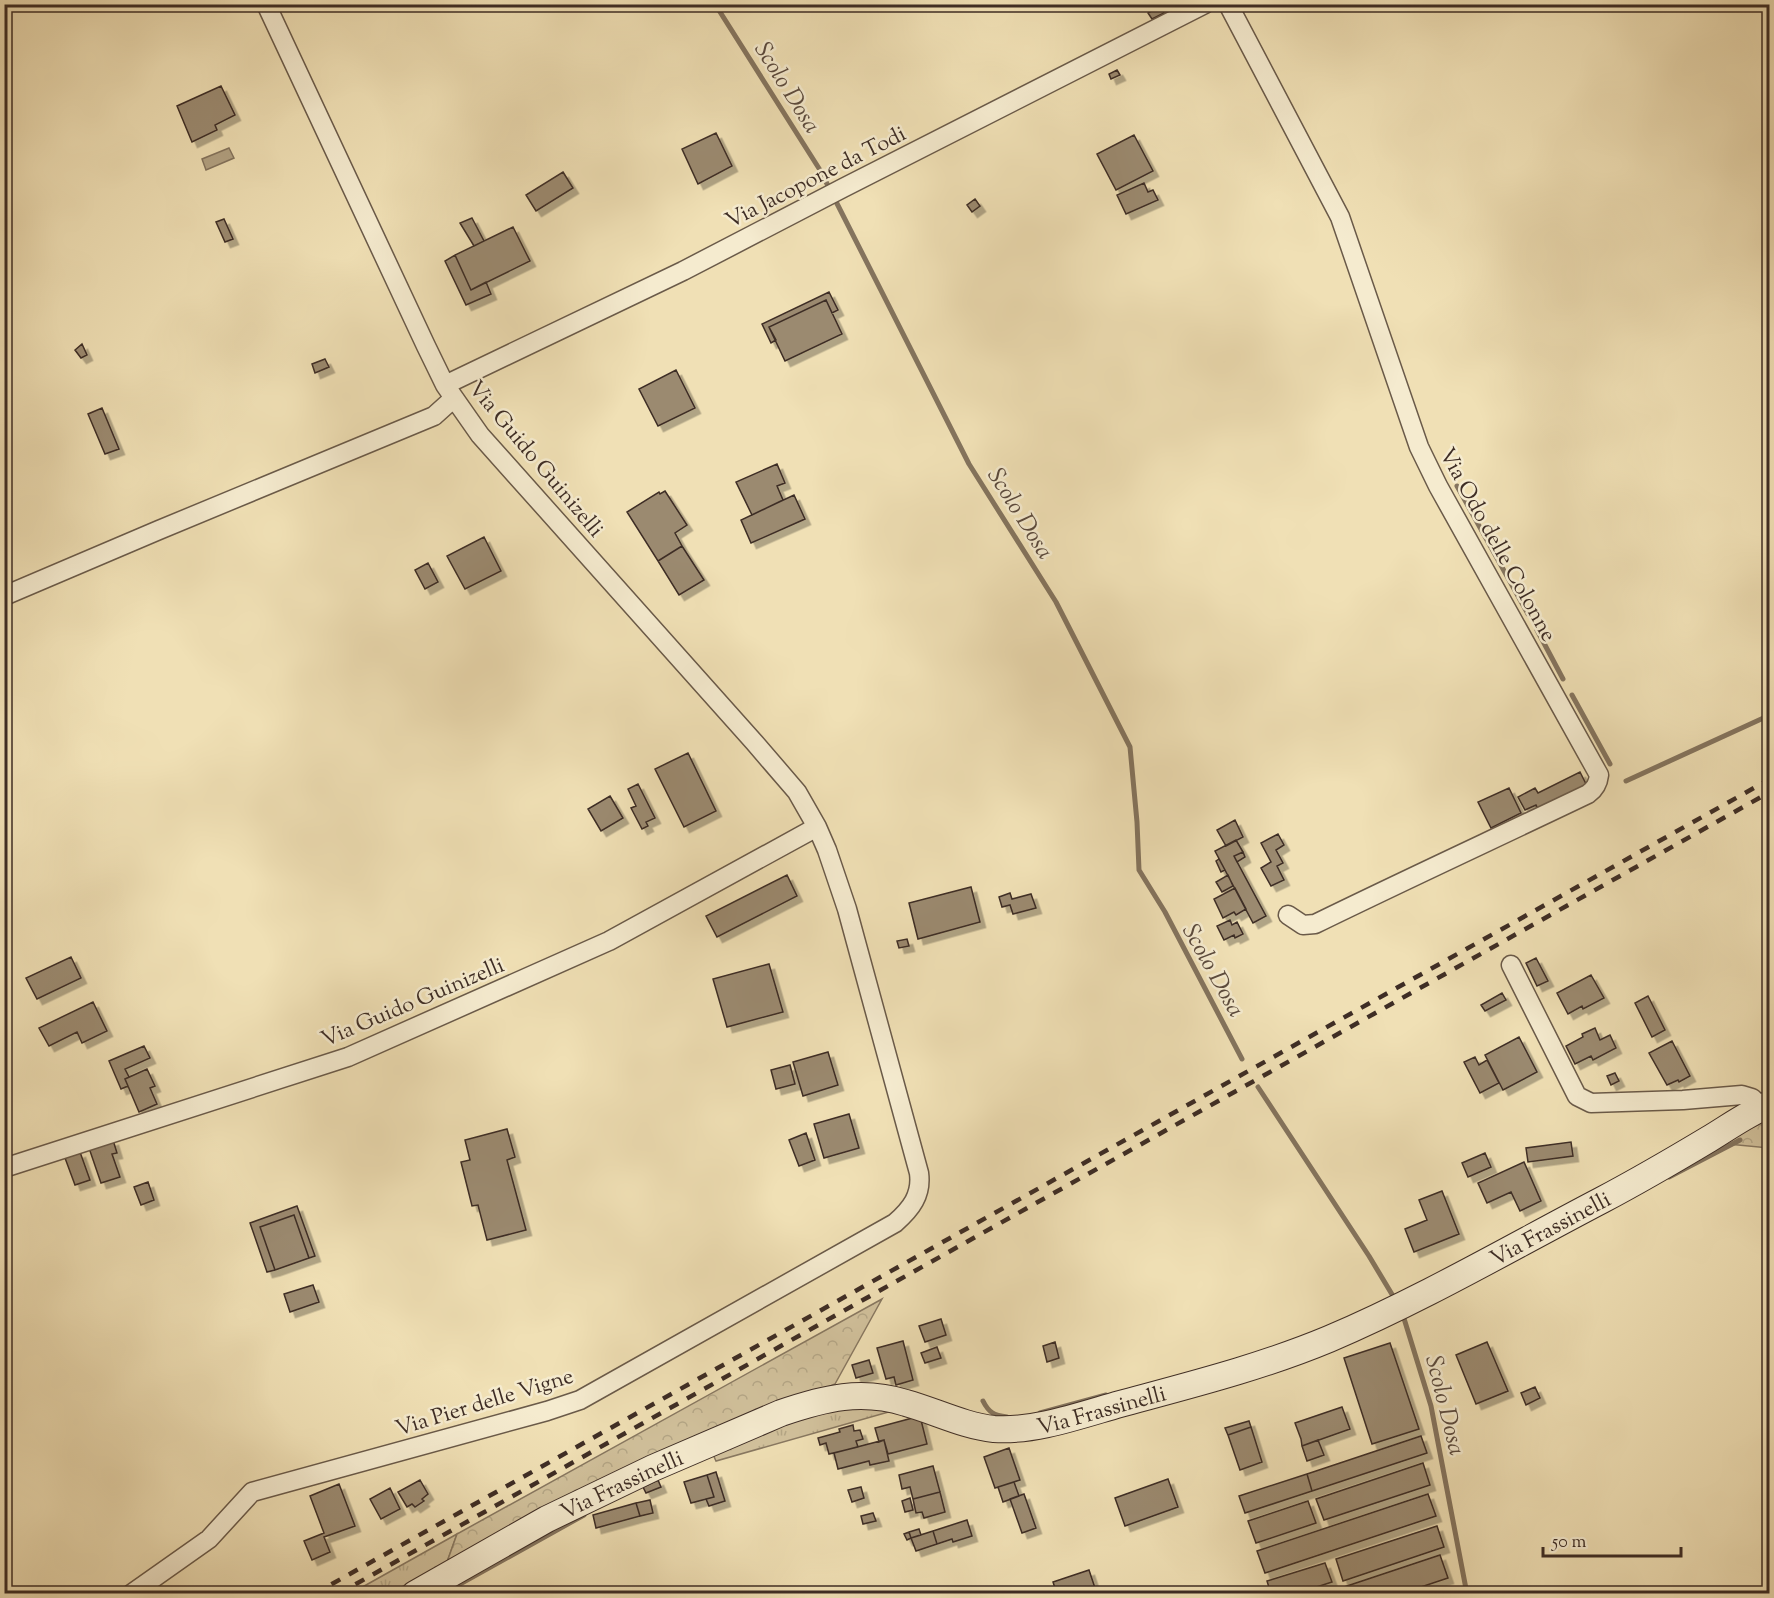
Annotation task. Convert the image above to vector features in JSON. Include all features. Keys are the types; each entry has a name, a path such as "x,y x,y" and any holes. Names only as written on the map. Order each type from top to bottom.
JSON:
{"street":[{"name":"Via Guido Guinizelli","path":"266,4 450,391 480,435 797,792 817,827 847,909 919,1173 919,1193"},
{"name":"Via Jacopone da Todi","path":"4,596 434,416 450,391 1205,4"},
{"name":"Via Odo delle Colonne","path":"1228,4 1340,217 1419,447 1438,486 1599,775 1598,783 1588,795 1429,868 1315,924 1303,925 1288,915"},
{"name":"Via Guido Guinizelli","path":"4,1168 348,1058 609,941 817,827"},
{"path":"1511,965 1577,1096 1591,1103 1683,1100 1742,1095 1766,1106"},
{"name":"Via Frassinelli","path":"415,1593 548,1519 632,1478 803,1405 835,1397 856,1395 883,1397 905,1402 972,1425 1007,1429 1025,1427 1121,1404 1243,1369 1326,1340 1380,1317 1646,1177 1766,1106"},
{"name":"Via Pier delle Vigne","path":"131,1593 209,1539 252,1492 580,1400 895,1223 906,1214 919,1193"}],"green space":[{"path":"1769,1120 1769,1148 1717,1143"},
{"path":"882,1299 835,1384 723,1432 447,1562 457,1534"},
{"path":"906,1407 716,1461 711,1450 807,1410"},
{"path":"457,1534 447,1562 391,1593 350,1594"}],"shaded area":[{"path":"229,148 234,158 206,170 202,159"}],"building":[{"path":"1160,6 1164,13 1152,19 1148,13"},
{"path":"1117,70 1120,75 1111,79 1109,74"},
{"path":"221,86 235,115 215,125 217,130 192,142 177,106"},
{"path":"716,133 732,166 698,184 682,149"},
{"path":"1134,135 1153,171 1116,190 1097,154"},
{"path":"563,172 573,188 536,211 526,195"},
{"path":"1144,183 1148,192 1153,190 1158,200 1126,214 1117,195"},
{"path":"975,199 980,206 972,212 967,205"},
{"path":"472,218 484,241 474,246 460,223"},
{"path":"224,219 233,239 225,242 216,222"},
{"path":"513,227 530,261 471,290 455,255"},
{"path":"455,255 471,290 486,282 491,294 466,305 445,261"},
{"path":"829,292 838,310 832,313 826,300 769,327 776,340 771,343 762,324"},
{"path":"826,300 842,334 785,361 769,327"},
{"path":"82,344 87,355 81,358 75,350"},
{"path":"325,359 329,367 315,373 312,364"},
{"path":"676,370 695,408 658,426 639,389"},
{"path":"102,408 119,449 105,454 88,414"},
{"path":"777,464 785,483 777,486 783,500 752,515 736,482"},
{"path":"665,491 687,525 675,533 682,546 658,561 627,512 659,492 660,494"},
{"path":"794,495 805,519 751,543 741,520"},
{"path":"484,537 501,571 465,589 447,556"},
{"path":"682,546 704,580 679,595 658,561"},
{"path":"428,563 438,582 425,589 415,570"},
{"path":"688,753 716,811 684,827 655,769"},
{"path":"1580,772 1587,786 1539,811 1536,805 1525,810 1518,797 1535,788 1538,793"},
{"path":"638,784 655,818 646,822 648,826 642,829 631,808 636,806 628,789"},
{"path":"1509,788 1521,813 1491,828 1478,802"},
{"path":"610,796 623,818 601,831 588,809"},
{"path":"1235,820 1243,837 1226,846 1217,830"},
{"path":"1278,834 1284,845 1276,850 1283,863 1277,866 1284,880 1271,886 1261,868 1271,862 1261,843"},
{"path":"1236,840 1243,852 1234,856 1266,916 1253,923 1215,851"},
{"path":"1243,852 1245,857 1237,862 1234,856"},
{"path":"1219,859 1225,870 1221,872 1216,861"},
{"path":"787,875 797,896 717,937 706,916"},
{"path":"1228,875 1233,886 1222,892 1216,882"},
{"path":"971,887 980,922 918,939 909,903"},
{"path":"1235,888 1246,909 1236,915 1234,912 1223,918 1214,899"},
{"path":"1010,893 1012,899 1031,894 1036,908 1013,914 1010,905 1002,907 999,897"},
{"path":"1230,920 1232,925 1237,922 1243,934 1224,940 1217,926"},
{"path":"907,939 909,946 899,948 897,941"},
{"path":"71,957 81,978 37,999 26,978"},
{"path":"1536,958 1548,981 1537,986 1526,963"},
{"path":"769,964 783,1012 727,1027 713,979"},
{"path":"1591,975 1604,998 1568,1014 1557,993"},
{"path":"1502,993 1506,1000 1485,1011 1481,1005"},
{"path":"1648,996 1665,1030 1652,1037 1635,1003"},
{"path":"93,1002 107,1031 82,1043 77,1032 49,1046 39,1028"},
{"path":"1595,1028 1600,1040 1610,1035 1616,1048 1593,1060 1591,1056 1575,1064 1566,1046"},
{"path":"1519,1037 1537,1072 1503,1090 1485,1055"},
{"path":"1672,1041 1690,1076 1667,1085 1649,1053"},
{"path":"144,1046 150,1058 125,1069 129,1077 125,1079 128,1086 121,1089 109,1061"},
{"path":"828,1052 838,1085 803,1096 793,1062"},
{"path":"1475,1057 1479,1065 1487,1060 1499,1083 1480,1093 1464,1062"},
{"path":"790,1065 795,1084 776,1089 771,1070"},
{"path":"147,1069 155,1086 150,1088 157,1104 139,1112 125,1079"},
{"path":"1615,1073 1619,1081 1611,1085 1607,1076"},
{"path":"849,1114 859,1148 824,1158 814,1124"},
{"path":"507,1129 515,1157 507,1160 526,1230 487,1240 478,1205 472,1206 461,1162 470,1160 465,1140"},
{"path":"806,1133 815,1160 799,1166 789,1140"},
{"path":"113,1140 117,1153 112,1154 120,1177 101,1183 89,1148"},
{"path":"1571,1142 1573,1156 1528,1162 1526,1148"},
{"path":"80,1152 90,1180 75,1185 65,1158"},
{"path":"1485,1153 1491,1167 1468,1177 1462,1163"},
{"path":"1524,1162 1541,1201 1520,1211 1511,1192 1487,1203 1478,1183"},
{"path":"148,1182 154,1200 141,1205 134,1187"},
{"path":"1442,1191 1459,1234 1414,1252 1405,1229 1427,1220 1419,1200"},
{"path":"297,1206 315,1256 309,1258 294,1215 260,1227 275,1270 267,1272 250,1223"},
{"path":"294,1215 309,1258 275,1270 260,1227"},
{"path":"313,1285 319,1302 290,1312 284,1294"},
{"path":"941,1319 946,1335 925,1342 919,1326"},
{"path":"903,1341 913,1380 896,1385 894,1377 886,1379 877,1348"},
{"path":"1055,1342 1059,1358 1047,1362 1043,1346"},
{"path":"1487,1342 1508,1391 1476,1404 1456,1355"},
{"path":"1390,1343 1419,1429 1372,1444 1344,1358"},
{"path":"937,1347 941,1358 925,1363 921,1353"},
{"path":"869,1360 873,1373 856,1378 852,1365"},
{"path":"1535,1387 1540,1398 1526,1405 1521,1393"},
{"path":"1342,1407 1350,1429 1302,1446 1295,1423"},
{"path":"920,1416 927,1444 888,1454 884,1440 879,1442 875,1428"},
{"path":"1249,1421 1251,1427 1228,1435 1225,1428"},
{"path":"853,1425 854,1431 860,1430 863,1439 856,1441 858,1447 829,1454 826,1443 820,1445 818,1438 840,1432 839,1429"},
{"path":"1251,1427 1262,1462 1240,1470 1228,1435"},
{"path":"1421,1436 1427,1453 1312,1491 1307,1474"},
{"path":"884,1440 889,1461 870,1465 869,1461 838,1469 834,1453"},
{"path":"1318,1440 1324,1455 1307,1461 1302,1446"},
{"path":"1009,1448 1020,1480 995,1488 984,1457"},
{"path":"1423,1463 1430,1485 1324,1520 1316,1499"},
{"path":"933,1466 940,1492 913,1499 910,1487 902,1489 899,1475"},
{"path":"716,1472 725,1501 709,1506 706,1499 714,1497 707,1475"},
{"path":"1307,1474 1312,1491 1245,1513 1239,1496"},
{"path":"707,1475 714,1497 691,1503 684,1482"},
{"path":"1168,1479 1178,1507 1125,1526 1115,1498"},
{"path":"420,1480 428,1494 422,1499 424,1501 415,1507 412,1504 407,1507 398,1492"},
{"path":"658,1480 661,1487 646,1493 643,1487"},
{"path":"1014,1482 1019,1496 1003,1502 998,1487"},
{"path":"339,1484 355,1526 324,1537 330,1552 312,1560 304,1541 324,1533 310,1496"},
{"path":"861,1487 864,1498 852,1502 848,1490"},
{"path":"390,1488 400,1509 381,1519 370,1499"},
{"path":"940,1492 945,1512 924,1518 922,1512 916,1513 913,1499"},
{"path":"1024,1494 1036,1528 1022,1533 1010,1499"},
{"path":"1428,1494 1436,1516 1265,1573 1257,1551"},
{"path":"910,1498 913,1510 905,1512 902,1501"},
{"path":"650,1500 653,1513 640,1516 636,1503"},
{"path":"1308,1501 1316,1523 1256,1543 1248,1521"},
{"path":"636,1503 640,1516 596,1528 593,1515"},
{"path":"873,1513 876,1521 863,1524 861,1516"},
{"path":"967,1520 972,1536 937,1544 933,1531"},
{"path":"1437,1526 1444,1547 1343,1581 1336,1559"},
{"path":"919,1529 921,1535 911,1538 909,1532"},
{"path":"933,1531 937,1544 916,1551 911,1538"},
{"path":"909,1532 911,1538 907,1540 904,1534"},
{"path":"1440,1555 1448,1578 1400,1594 1347,1594 1344,1587"},
{"path":"1325,1563 1332,1582 1295,1594 1271,1594 1267,1581"},
{"path":"1089,1570 1097,1594 1057,1594 1053,1582"}],"waterway":[{"name":"Scolo Dosa","path":"715,4 820,170 969,464 1056,602 1130,747 1139,870 1165,912 1242,1059"},
{"path":"1457,486 1528,614"},
{"path":"1537,630 1563,679"},
{"path":"1572,695 1610,764"},
{"path":"1626,781 1770,715"},
{"name":"Scolo Dosa","path":"1258,1087 1396,1301"},
{"path":"1669,1177 1740,1140"},
{"name":"Scolo Dosa","path":"1402,1312 1431,1406 1467,1594"},
{"path":"1040,1413 1106,1395"},
{"path":"983,1401 992,1413 1007,1417"},
{"path":"442,1594 584,1515"}],"railway":[{"path":"314,1594 1770,779"},
{"path":"338,1594 1770,792"}]}
